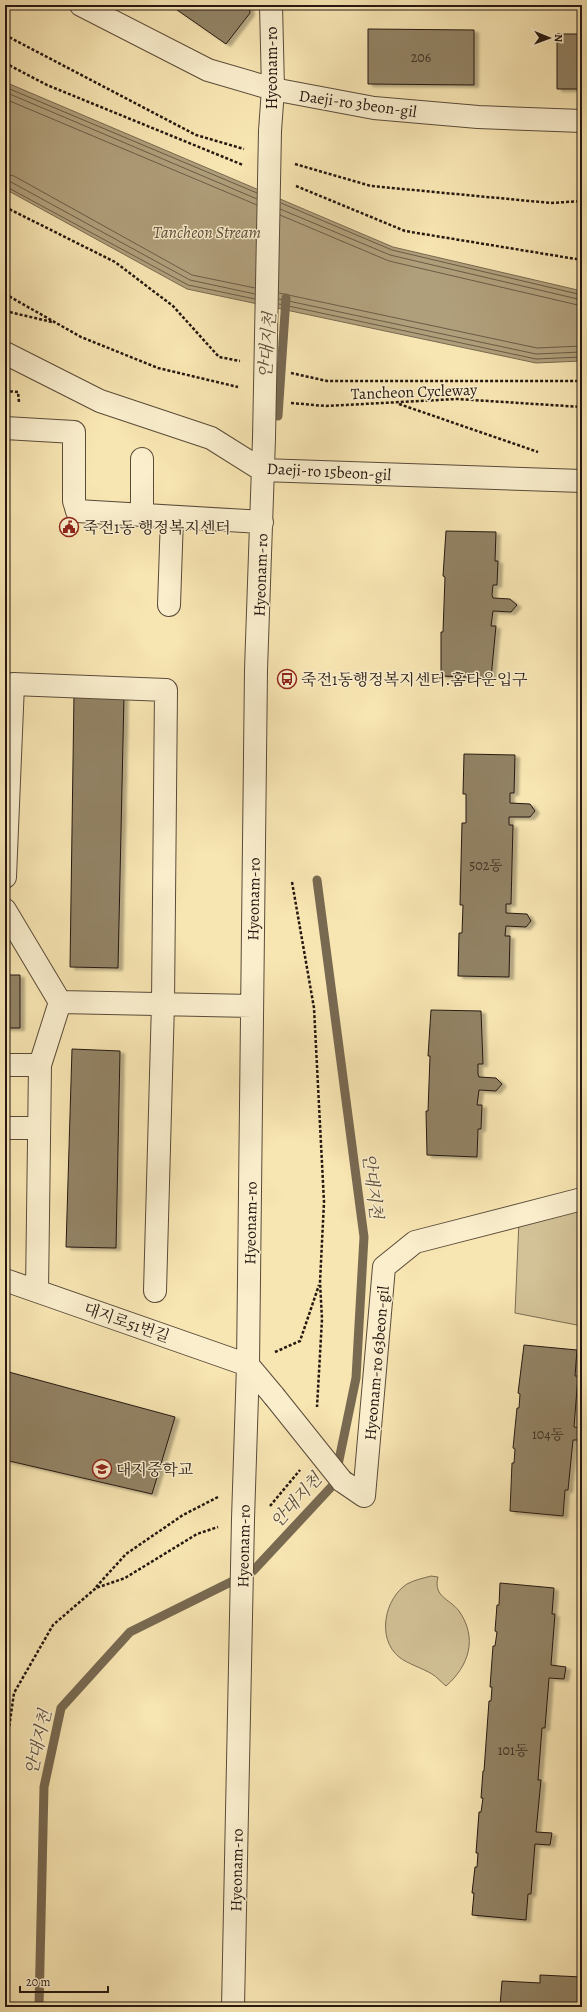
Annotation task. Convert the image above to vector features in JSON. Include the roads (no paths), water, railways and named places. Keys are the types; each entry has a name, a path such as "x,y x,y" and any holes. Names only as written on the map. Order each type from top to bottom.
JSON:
{"street":[{"name":"Daeji-ro 3beon-gil","path":"81,5 208,70 272,89 374,108 478,117 582,121"},
{"name":"Hyeonam-ro","path":"233,2007 243,1519 248,1365 256,670 262,522 262,470 272,89 271,5"},
{"name":"Daeji-ro 15beon-gil","path":"5,353 100,402 211,438 262,470 582,481"},
{"path":"5,428 74,432 74,501 77,511 262,522"},
{"path":"142,459 142,515"},
{"path":"169,605 172,517"},
{"path":"5,877 12,684 166,690 163,1003 155,1291"},
{"path":"5,910 60,1002 40,1065 38,1291"},
{"path":"60,1002 252,1006"},
{"path":"5,1065 40,1065"},
{"path":"5,1128 39,1128"},
{"name":"Hyeonam-ro 63beon-gil","path":"248,1365 342,1481 364,1496 384,1267 415,1242 582,1199"},
{"name":"대지로51번길","path":"5,1280 248,1365"}],"water":[{"name":"Tancheon Stream","path":"5,82 393,247 582,291 582,361 536,363 187,289 5,189"}],"waterway":[{"name":"안대지천","path":"278,416 286,298"},
{"name":"안대지천","path":"39,2007 44,1787 61,1708 130,1632 253,1571 334,1484 356,1378 364,1237 317,880"}],"place":[{"name":"죽전1동 행정복지센터","path":"69,527"},
{"name":"죽전1동행정복지센터.홈타운입구","path":"287,679"},
{"name":"대지중학교","path":"102,1469"}]}
